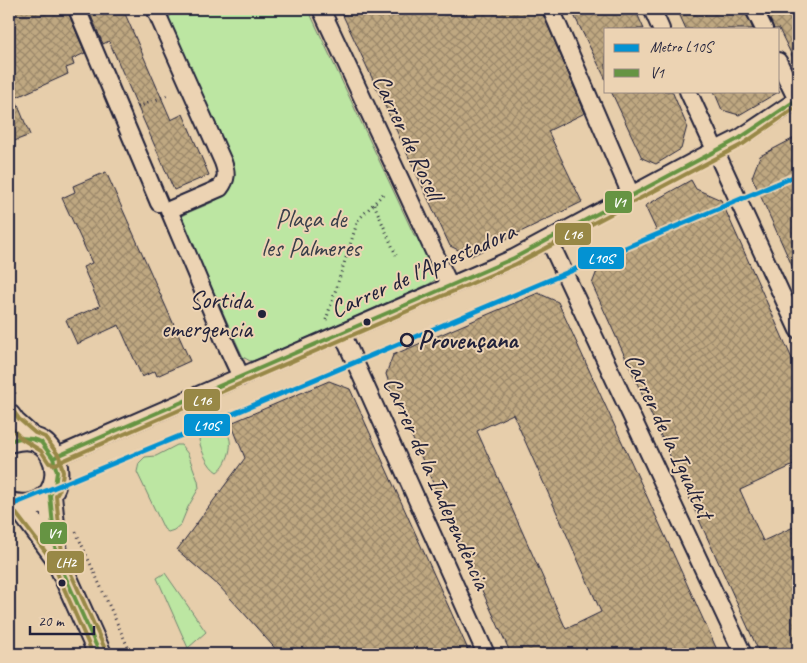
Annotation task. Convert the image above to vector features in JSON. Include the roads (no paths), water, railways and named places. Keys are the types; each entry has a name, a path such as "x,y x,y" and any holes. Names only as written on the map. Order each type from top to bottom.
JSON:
{"street":[{"path":"78,9 159,202"},
{"path":"155,9 223,162 227,175 220,188 169,210 241,377"},
{"name":"Carrer de Rosell","path":"321,9 450,286"},
{"path":"551,9 631,195"},
{"path":"652,9 661,28"},
{"path":"754,9 764,28"},
{"path":"780,65 798,99"},
{"path":"688,92 798,330"},
{"name":"Carrer de l'Aprestadora","path":"53,458 514,258 740,138 798,99"},
{"name":"Carrer de la Igualtat","path":"549,240 743,654"},
{"name":"Carrer de la Independència","path":"342,333 486,654"},
{"path":"9,416 32,439"},
{"path":"9,442 20,438 41,442 53,458 57,472 55,486 50,495 31,505 14,505"},
{"path":"50,495 56,556"},
{"path":"14,505 56,556 100,654"}],"metro line":[{"name":"L10S","path":"9,506 209,424 798,175"}],"place":[{"name":"Sortida emergencia","path":"262,314"},
{"name":"Provençana","path":"407,340"}],"park label":[{"name":"Plaça de les Palmeres","path":"311,234"}]}
